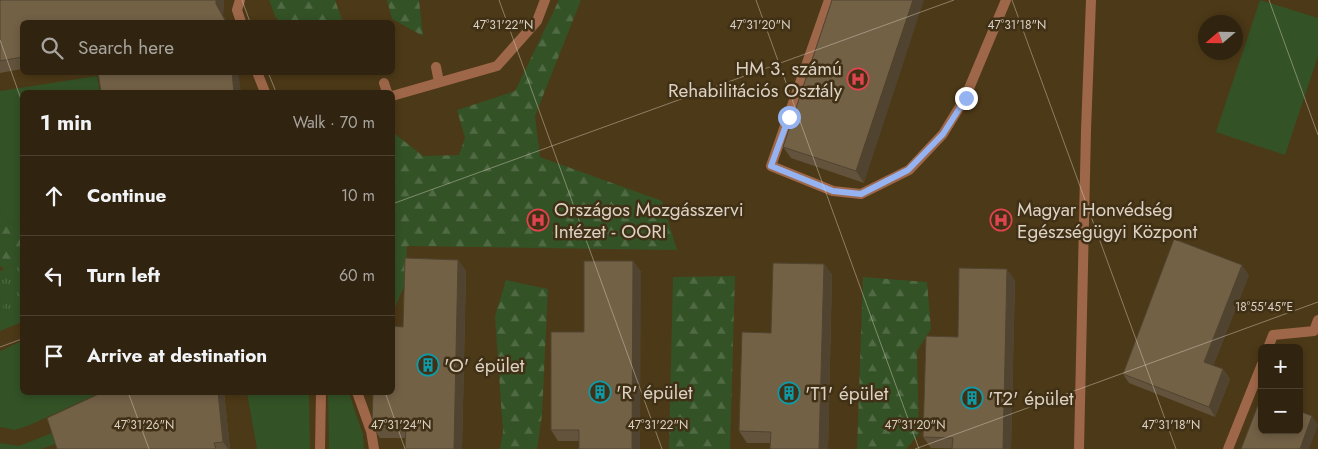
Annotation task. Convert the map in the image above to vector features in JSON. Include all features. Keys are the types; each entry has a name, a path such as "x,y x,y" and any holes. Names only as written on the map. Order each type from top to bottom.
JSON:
{"lane":[{"path":"240,0 237,10 240,20"},
{"path":"395,95 497,66 537,21 546,0"},
{"path":"829,0 771,166 833,191 861,194 908,170 943,134 966,98 1006,0"},
{"path":"1079,449 1085,150 1091,0"},
{"path":"436,66 439,82"},
{"path":"258,75 264,90"},
{"path":"1269,344 1273,334 1314,331 1318,320"},
{"path":"1228,449 1258,374"},
{"path":"320,449 322,440 321,395"},
{"path":"358,395 372,431 374,449"}],"shaded area":[{"path":"0,0 1318,0 1318,449 0,449"}],"green space":[{"path":"269,0 335,0 342,20 278,20"},
{"path":"387,0 419,0 423,36 395,20 392,19"},
{"path":"559,0 581,0 535,116 540,157 662,201 677,250 407,246 405,284 395,307 395,134 423,156 459,155 465,138 457,110 515,91"},
{"path":"1260,0 1318,18 1318,56 1285,155 1216,132 1240,60 1243,60 1243,51"},
{"path":"97,76 100,90 20,90 20,221 13,225 7,221 0,210 0,91"},
{"path":"0,210 7,221 13,225 20,221 20,262 4,269 0,266"},
{"path":"20,262 20,308 16,310 4,310 0,295 0,271"},
{"path":"735,276 730,449 669,449 673,277"},
{"path":"863,277 927,282 931,329 917,351 919,434 906,449 857,449"},
{"path":"506,280 548,289 542,415 537,449 500,449 503,432 495,316"},
{"path":"0,295 5,310 20,308 20,323 0,331"},
{"path":"20,342 20,395 95,395 30,425 15,430 0,427 0,351"},
{"path":"247,395 309,395 310,449 257,449"},
{"path":"328,395 350,395 363,435 364,449 329,449"},
{"path":"52,433 56,444 41,449 0,449 0,443 19,446"}],"building":[{"path":"0,0 216,0 216,4 225,20 20,20 20,57 0,61"},
{"name":"HM 3. számú Rehabilitációs Osztály","path":"832,0 913,0 856,171 783,147"},
{"path":"98,75 232,75 234,90 101,90"},
{"path":"1174,239 1242,265 1204,362 1223,369 1209,407 1123,374"},
{"name":"'O' épület","path":"405,258 458,260 454,449 405,449 406,427 372,427 373,395 395,395 395,326 403,327"},
{"name":"'R' épület","path":"584,261 633,261 632,449 579,449 579,430 551,430 551,332 584,332"},
{"name":"'T1' épület","path":"773,263 824,264 819,449 770,449 771,432 739,431 742,332 771,333"},
{"name":"'T2' épület","path":"959,268 1007,269 1003,449 952,449 953,438 923,437 926,336 958,337"},
{"path":"97,395 218,395 223,442 214,443 216,449 57,449 47,418"},
{"path":"1258,405 1258,434 1303,434 1303,413 1312,416 1300,449 1241,449"}],"place":[{"name":"HM 3. számú Rehabilitációs Osztály","path":"858,79"},
{"name":"Országos Mozgásszervi Intézet - OORI","path":"538,220"},
{"name":"Magyar Honvédség Egészségügyi Központ","path":"1001,220"},
{"name":"'O' épület","path":"428,365"},
{"name":"'R' épület","path":"600,392"},
{"name":"'T1' épület","path":"789,393"},
{"name":"'T2' épület","path":"972,398"}],"route":[{"path":"789,117 771,166 833,191 861,194 908,170 943,134 966,98"}]}
